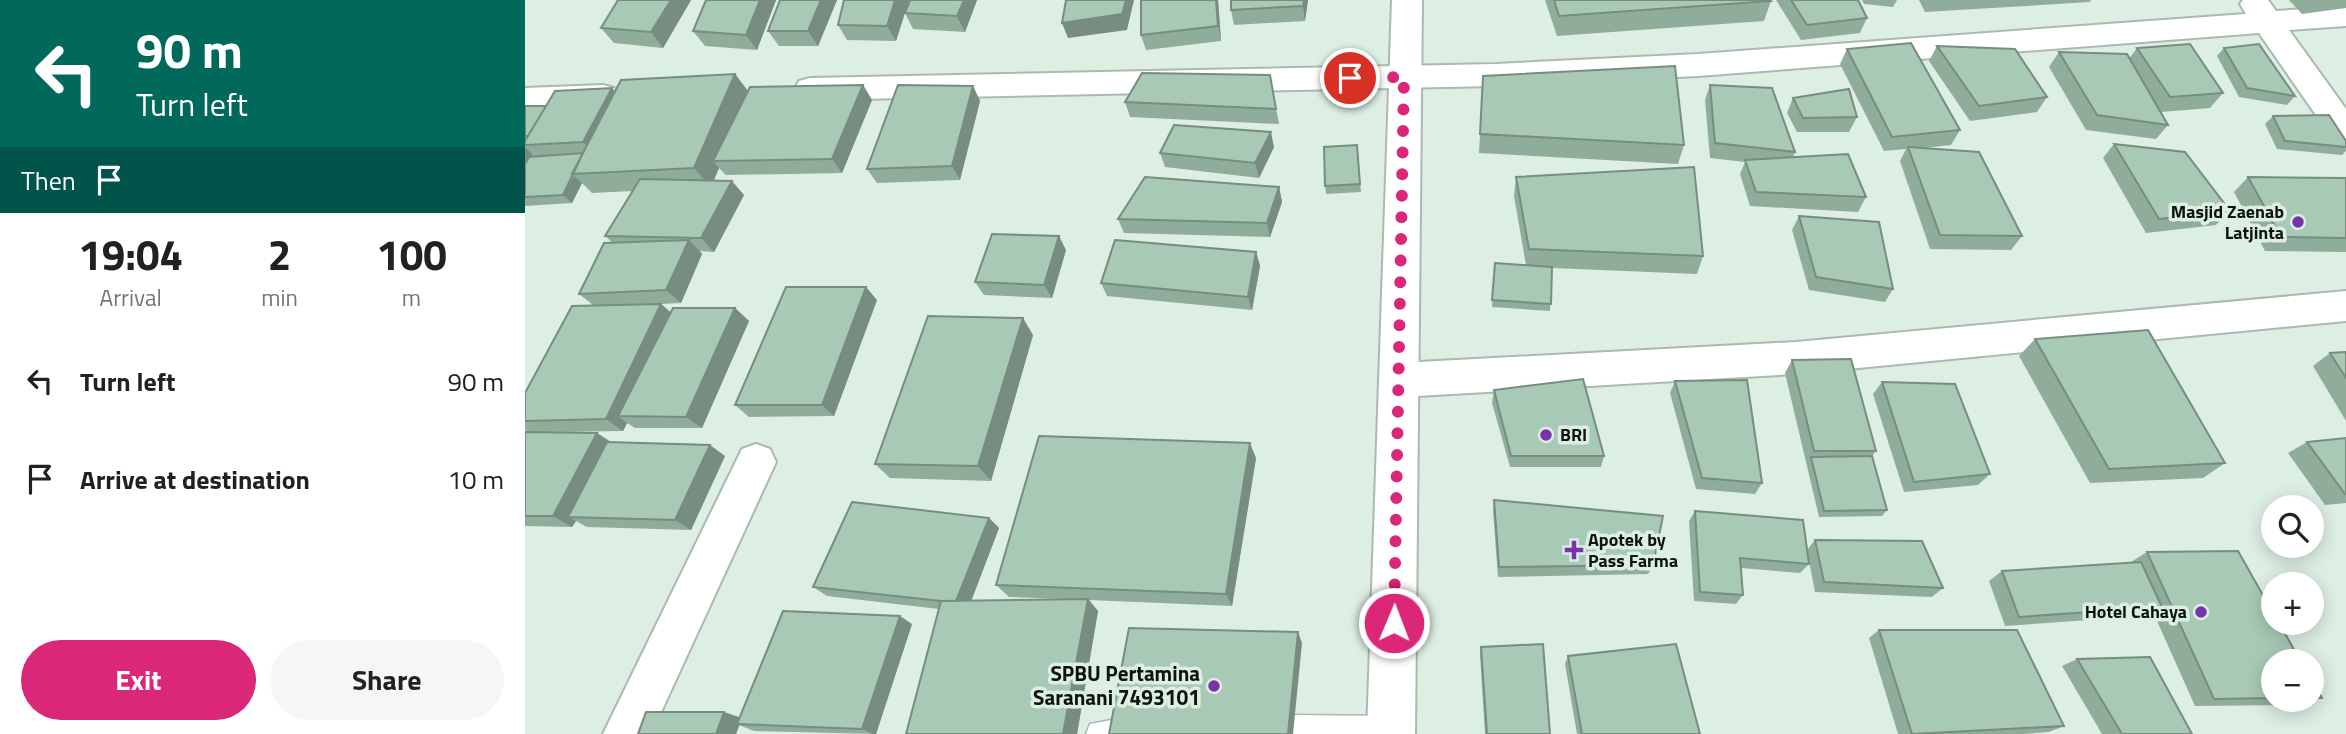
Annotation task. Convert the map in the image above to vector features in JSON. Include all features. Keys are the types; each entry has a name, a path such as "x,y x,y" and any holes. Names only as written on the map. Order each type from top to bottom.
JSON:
{"street":[{"path":"1391,732 1401,380 1407,0"},
{"path":"2260,11 2346,132"},
{"path":"781,90 1404,77 1698,65 2260,11 2346,16"},
{"path":"525,99 633,95"},
{"path":"1401,380 1796,358 2346,306"},
{"path":"627,734 756,462"}],"lane":[{"path":"1294,729 1391,732"}],"building":[{"path":"618,0 671,0 651,32 601,28"},
{"path":"706,0 760,0 746,35 693,31"},
{"path":"780,0 821,0 808,31 768,31"},
{"path":"844,0 895,0 887,26 838,25"},
{"path":"910,0 964,0 957,16 905,13"},
{"path":"1066,0 1126,0 1122,14 1062,23"},
{"path":"1141,0 1216,0 1218,26 1141,35"},
{"path":"1231,0 1304,0 1303,6 1231,10"},
{"path":"1554,0 1770,0 1771,1 1559,16"},
{"path":"1791,0 1858,0 1867,18 1807,25"},
{"path":"1911,43 1960,130 1892,137 1847,49"},
{"path":"2190,44 2223,93 2170,97 2137,48"},
{"path":"2259,44 2295,96 2247,88 2224,48"},
{"path":"1937,46 2015,49 2047,97 1979,106"},
{"path":"2059,52 2127,54 2168,125 2097,115"},
{"path":"1675,66 1684,145 1480,134 1483,76"},
{"path":"1142,73 1270,75 1276,109 1125,102"},
{"path":"735,74 694,168 572,174 621,80"},
{"path":"863,85 832,159 713,161 750,87"},
{"path":"898,85 973,86 952,166 867,169"},
{"path":"1710,85 1772,88 1795,152 1715,143"},
{"path":"612,88 583,142 525,145 555,91"},
{"path":"1849,89 1857,117 1803,118 1793,98"},
{"path":"525,106 546,106 528,136 525,136"},
{"path":"2329,115 2346,141 2346,147 2285,141 2273,116"},
{"path":"1174,125 1271,132 1255,163 1160,153"},
{"path":"2114,144 2185,152 2230,211 2159,219"},
{"path":"1357,145 1360,184 1325,186 1324,147"},
{"path":"1908,147 1979,152 2022,236 1940,235"},
{"path":"583,153 563,195 525,197 525,164 529,157"},
{"path":"1848,154 1866,197 1756,192 1745,160"},
{"path":"1694,167 1703,256 1529,249 1516,177"},
{"path":"1145,177 1279,187 1267,223 1118,219"},
{"name":"Masjid Zaenab Latjinta","path":"2248,177 2346,178 2346,238 2281,237"},
{"path":"640,179 732,181 701,238 605,236"},
{"path":"1799,216 1879,222 1893,289 1816,277"},
{"path":"992,234 1059,236 1044,285 975,282"},
{"path":"689,240 666,290 579,294 604,243"},
{"path":"1115,240 1256,252 1248,297 1101,283"},
{"path":"1495,263 1552,267 1551,304 1492,300"},
{"path":"786,287 866,287 822,405 735,405"},
{"path":"661,304 606,419 525,421 525,393 572,306"},
{"path":"673,308 735,308 686,417 618,416"},
{"path":"928,316 1023,318 978,466 875,464"},
{"path":"2148,330 2225,463 2109,469 2035,339"},
{"path":"2346,352 2346,378 2330,353"},
{"path":"1851,359 1876,451 1814,451 1792,360"},
{"name":"BRI","path":"1583,379 1604,456 1511,456 1494,390"},
{"path":"1747,380 1762,483 1702,478 1675,381"},
{"path":"1882,382 1955,384 1990,474 1914,482"},
{"path":"525,432 597,433 553,516 525,516"},
{"path":"1039,436 1250,443 1226,594 996,585"},
{"path":"2346,438 2346,494 2345,494 2307,442"},
{"path":"607,442 710,445 675,520 568,517"},
{"path":"1872,456 1887,510 1824,511 1811,457"},
{"name":"Apotek by Pass Farma","path":"1494,500 1663,516 1653,565 1499,567"},
{"path":"852,502 989,518 956,601 813,587"},
{"path":"1695,511 1803,520 1809,564 1740,558 1743,595 1700,592"},
{"path":"1815,540 1922,541 1943,588 1824,582"},
{"name":"Hotel Cahaya","path":"2238,551 2261,592 2261,635 2286,635 2294,649 2261,649 2261,698 2214,699 2147,552"},
{"path":"2141,562 2162,607 2019,617 2002,571"},
{"path":"1088,599 1063,734 906,734 941,601"},
{"path":"783,611 900,616 862,729 737,724"},
{"name":"SPBU Pertamina Saranani 7493101","path":"1129,628 1298,632 1288,734 1109,734"},
{"path":"1879,630 2017,630 2064,726 1912,734"},
{"path":"1543,644 1550,734 1487,734 1481,647"},
{"path":"1676,644 1700,734 1582,734 1568,656"},
{"path":"2150,657 2192,734 2122,734 2077,659"},
{"path":"646,712 724,712 716,734 638,734"}],"place":[{"name":"Masjid Zaenab Latjinta","path":"2298,222"},
{"name":"BRI","path":"1546,435"},
{"name":"Apotek by Pass Farma","path":"1574,550"},
{"name":"Hotel Cahaya","path":"2201,612"},
{"name":"SPBU Pertamina Saranani 7493101","path":"1214,686"}],"route":[{"path":"1350,78 1404,77 1401,380 1394,623"}]}
